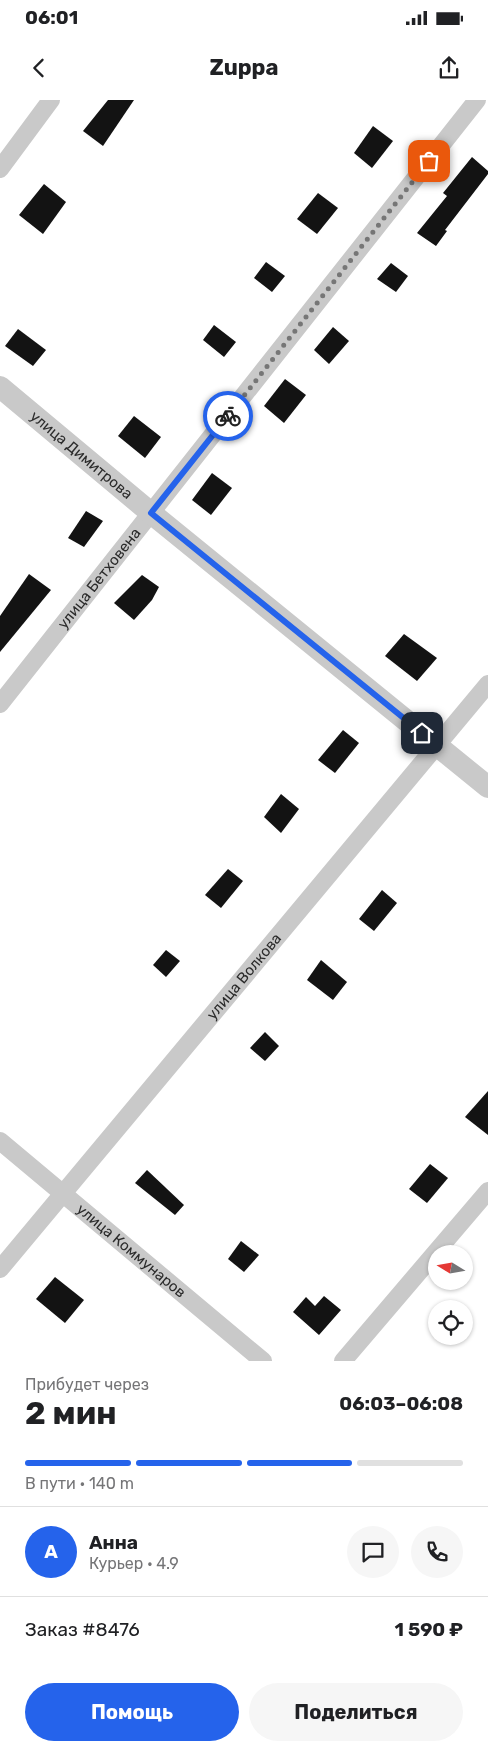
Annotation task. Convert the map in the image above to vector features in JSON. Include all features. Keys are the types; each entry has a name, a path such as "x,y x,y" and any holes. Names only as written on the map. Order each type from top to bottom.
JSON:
{"street":[{"path":"0,169 51,100"},
{"name":"улица Бетховена","path":"0,704 477,100"},
{"name":"улица Димитрова","path":"0,388 488,787"},
{"name":"улица Волкова","path":"0,1269 488,684"},
{"name":"улица Коммунаров","path":"0,1141 264,1361"},
{"path":"343,1361 488,1192"}],"building":[{"path":"108,100 134,100 103,146 83,131"},
{"path":"373,126 393,141 372,168 354,153"},
{"path":"472,157 488,171 488,174 445,230 447,231 436,246 417,233 447,196 443,193"},
{"path":"44,184 66,202 43,234 19,215"},
{"path":"318,193 338,208 317,234 297,219"},
{"path":"266,262 285,276 272,292 254,278"},
{"path":"391,263 408,276 396,292 377,279"},
{"path":"214,325 236,342 224,357 203,340"},
{"path":"333,327 349,341 329,364 314,350"},
{"path":"18,329 46,350 33,366 5,346"},
{"path":"285,379 306,395 284,423 264,406"},
{"path":"134,416 161,437 145,458 118,436"},
{"path":"212,473 232,488 211,515 192,500"},
{"path":"86,511 103,521 84,547 68,538"},
{"path":"29,574 51,590 0,652 0,616"},
{"path":"142,575 159,587 152,600 134,620 114,603"},
{"path":"404,634 437,658 417,681 385,656"},
{"path":"343,730 359,743 335,773 318,760"},
{"path":"281,794 299,809 281,833 264,817"},
{"path":"228,869 243,881 221,908 205,895"},
{"path":"382,890 397,903 374,931 359,919"},
{"path":"166,950 180,961 166,977 153,965"},
{"path":"321,960 347,982 333,1000 307,980"},
{"path":"265,1032 279,1046 265,1061 250,1048"},
{"path":"488,1091 488,1135 465,1117"},
{"path":"430,1164 448,1178 427,1203 409,1189"},
{"path":"147,1170 184,1205 175,1215 135,1183"},
{"path":"241,1241 259,1255 244,1272 228,1259"},
{"path":"55,1277 84,1300 65,1323 36,1299"},
{"path":"324,1296 341,1310 319,1335 293,1312 306,1297 315,1306"}],"way so far":[{"path":"228,416 429,161"}],"route":[{"path":"228,416 151,513 422,733"}]}
